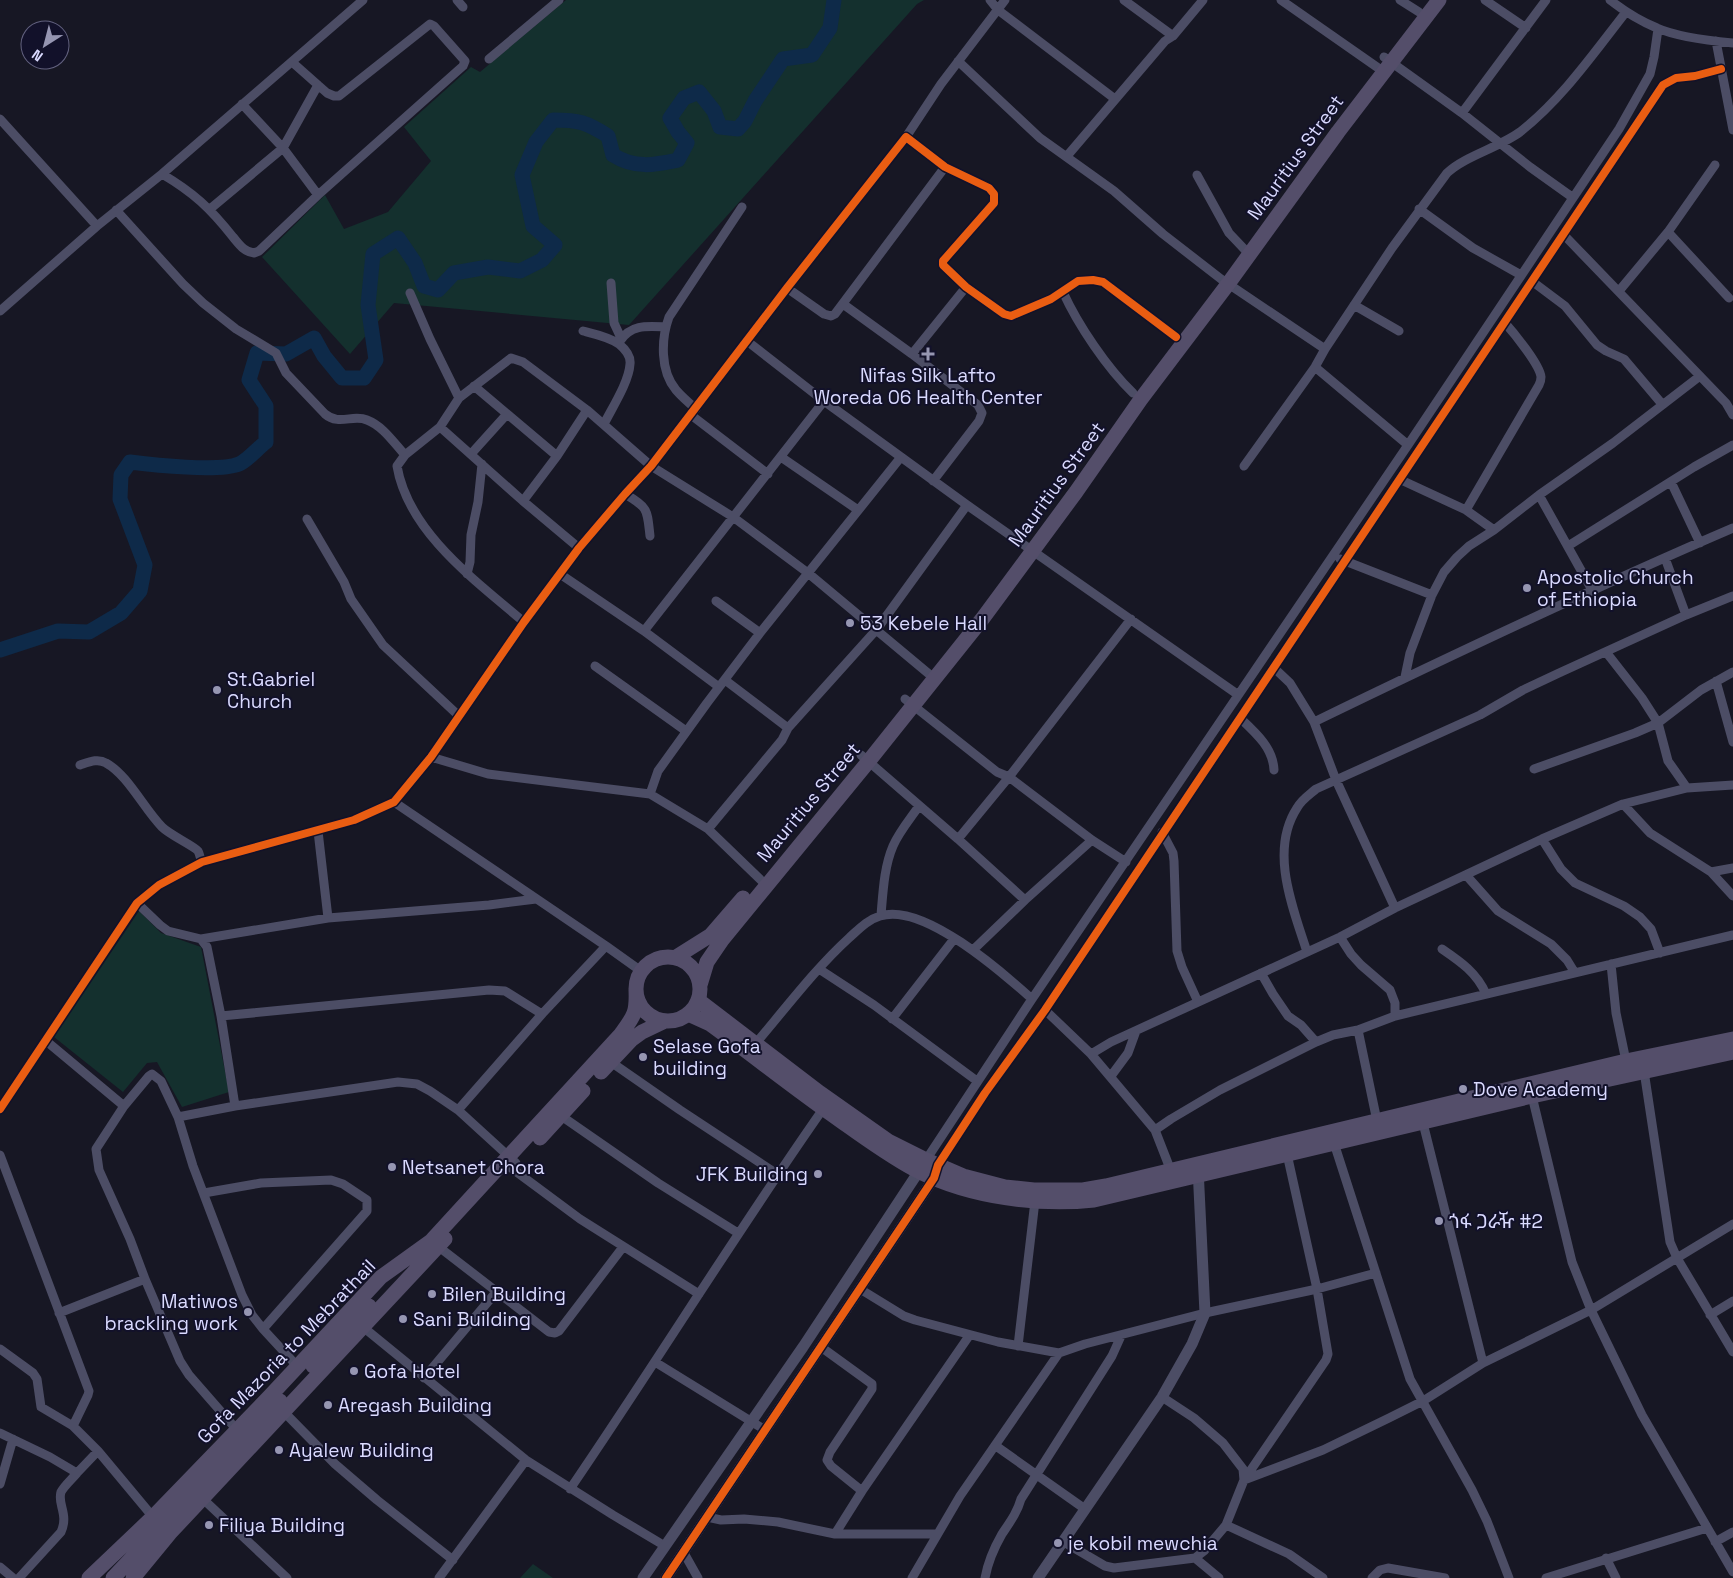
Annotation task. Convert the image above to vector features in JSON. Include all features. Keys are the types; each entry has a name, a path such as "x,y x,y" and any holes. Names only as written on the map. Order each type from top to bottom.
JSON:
{"main road":[{"name":"Mauritius Street","path":"676,957 711,935 762,882 931,676 1141,399 1246,251 1338,132 1428,0"},
{"name":"Mauritius Street","path":"1384,65 1439,0"},
{"name":"Mauritius Street","path":"1028,549 1134,393 1176,337 1224,281"},
{"name":"Mauritius Street","path":"699,993 707,962 762,882"},
{"path":"676,957 685,961 698,976 699,993 688,1014 673,1021 664,1021 654,1018 638,1002 637,980 641,971 656,959 676,957"},
{"name":"Gofa Mazoria to Mebrathail","path":"133,1578 170,1533 363,1327 420,1257 435,1244 606,1058 632,1020 636,1009 636,990"},
{"path":"699,993 756,1043 820,1093 888,1141 958,1186 1002,1197 1035,1201 1094,1200 1376,1121 1626,1061 1733,1039"},
{"path":"688,1014 710,1024 882,1151 929,1168 1005,1187 1034,1190 1083,1190 1171,1171 1198,1170 1287,1154 1532,1096 1733,1052"},
{"name":"Gofa Mazoria to Mebrathail","path":"606,1058 642,1032 664,1021"},
{"path":"113,1578 384,1289 420,1257"},
{"name":"Gofa Mazoria to Mebrathail","path":"89,1578 153,1517 381,1277 420,1257"},
{"path":"97,1578 142,1528"},
{"path":"127,1578 170,1533"}],"street":[{"path":"0,311 96,226 162,174 364,0"},
{"path":"489,59 560,0"},
{"path":"990,0 998,10 1115,99"},
{"path":"0,1109 74,1000 137,902 159,884 202,862 354,820 394,802 432,757 524,622 579,548 651,466 693,412 787,288 906,137 958,61 1005,0"},
{"path":"1124,0 1172,36"},
{"path":"1067,156 1165,41 1172,36 1203,0"},
{"path":"1282,0 1462,113 1572,197"},
{"path":"1400,0 1419,12"},
{"path":"1485,0 1526,28"},
{"path":"1462,113 1546,0"},
{"path":"1610,0 1626,12 1658,28 1733,43"},
{"path":"1244,466 1315,367 1325,349 1419,209 1452,168 1501,144 1535,119 1583,67 1626,12"},
{"path":"162,174 182,186 210,209 243,249 254,253 259,251 318,195 463,66 465,61 434,26 430,24 339,96 327,93 292,62"},
{"path":"666,1578 860,1289 977,1081 1126,862 1237,694 1408,445 1619,129 1650,74 1658,28"},
{"path":"1716,41 1733,130"},
{"path":"958,61 1040,138 1114,191 1163,234 1224,281 1325,349"},
{"path":"643,1578 929,1168 1045,1010 1162,832 1663,86 1676,78 1695,76 1720,69"},
{"path":"210,209 283,148 318,85"},
{"path":"242,104 283,148 318,195"},
{"path":"0,118 96,226"},
{"path":"906,137 945,167 989,188 995,198 994,203 943,261 943,265 966,287 1004,314 1011,316 1051,299 1078,281 1093,280 1103,282 1176,337"},
{"path":"1619,291 1668,232 1715,165"},
{"path":"787,288 824,314 831,316 835,314 945,167"},
{"path":"1196,175 1230,233 1246,251"},
{"path":"742,207 669,317 663,346 669,378 693,412 768,474"},
{"path":"1419,209 1473,248 1521,275"},
{"path":"116,210 183,284 236,329 276,353 286,373 331,419 366,419 380,428 405,455"},
{"path":"1668,232 1729,298"},
{"path":"1563,234 1700,376 1726,404 1733,415"},
{"path":"1538,249 1549,256"},
{"path":"1533,282 1566,306 1597,345 1624,359 1662,404"},
{"path":"604,424 628,373 631,362 620,341 614,323 611,283"},
{"path":"912,354 966,287"},
{"path":"1063,292 1078,322 1123,383 1134,393"},
{"path":"410,293 459,398"},
{"path":"843,304 912,354 978,406 982,413 933,480"},
{"path":"1354,306 1399,331"},
{"path":"1466,510 1539,385 1541,376 1521,341 1505,323"},
{"path":"620,341 634,328 666,327"},
{"path":"583,331 620,341"},
{"path":"747,341 824,401 1028,549 1132,619 1237,694"},
{"path":"524,622 467,574 428,532 408,502 399,478 397,466 405,455 440,427 459,398 511,358 524,362 587,410 651,466 733,517 808,573 931,676"},
{"path":"1315,367 1408,445"},
{"path":"1404,677 1410,653 1432,595 1444,572 1457,557 1538,495 1613,443 1700,376"},
{"path":"474,386 557,456"},
{"path":"644,631 824,401"},
{"path":"522,501 557,456 587,410"},
{"path":"472,454 507,414"},
{"path":"440,427 522,501 579,548"},
{"path":"1568,546 1733,445"},
{"path":"781,457 858,510"},
{"path":"650,794 658,771 686,731 760,633 901,457"},
{"path":"467,574 482,464"},
{"path":"1400,479 1466,510 1494,530"},
{"path":"1671,482 1700,542"},
{"path":"625,494 640,502 646,509 650,536"},
{"path":"1538,495 1592,590"},
{"path":"708,829 782,740 788,728 877,629 967,505"},
{"path":"307,519 344,582 352,600 382,646 459,716"},
{"path":"1314,722 1404,677 1434,665 1592,590 1733,528"},
{"path":"1333,554 1344,562 1432,595"},
{"path":"1665,558 1686,615"},
{"path":"560,574 788,728"},
{"path":"1307,952 1288,886 1284,867 1283,846 1291,819 1302,801 1316,789 1480,715 1524,690 1606,652 1686,615 1733,596"},
{"path":"716,601 760,633"},
{"path":"958,838 1009,777 1132,619"},
{"path":"1606,652 1658,722 1668,761 1686,788"},
{"path":"595,666 686,731"},
{"path":"1274,667 1290,683 1314,722 1336,780 1394,908"},
{"path":"1534,769 1635,734 1658,722 1716,680 1733,672"},
{"path":"1716,680 1733,742"},
{"path":"909,703 997,772 1009,777 1092,840 1126,862"},
{"path":"1240,718 1265,744 1274,761 1274,770"},
{"path":"432,757 488,774 650,794 708,829 762,882"},
{"path":"865,758 958,838 1025,900"},
{"path":"80,765 92,761 104,761 115,768 162,827 195,848 202,862"},
{"path":"1091,1054 1111,1042 1340,937 1394,908 1542,839 1623,804 1686,788 1733,785"},
{"path":"394,802 641,971"},
{"path":"1623,804 1650,833 1711,872 1733,896"},
{"path":"881,915 889,857 894,843 919,806"},
{"path":"318,831 328,918"},
{"path":"1162,832 1173,852 1177,950 1182,967 1198,1002"},
{"path":"1542,839 1561,869 1575,883 1624,906 1640,917 1651,929 1660,953"},
{"path":"973,950 1092,840"},
{"path":"1711,872 1733,868"},
{"path":"1466,875 1498,911 1551,944 1567,960 1575,973"},
{"path":"137,902 160,925 168,930 201,938 328,918 489,905 536,899"},
{"path":"756,1043 830,955 866,922 881,915 903,915 930,924 973,950 1001,970 1032,998"},
{"path":"1156,1130 1171,1118 1220,1090 1316,1042 1333,1036 1358,1030 1395,1016 1733,935"},
{"path":"1340,937 1361,965 1390,990 1395,1004 1395,1016"},
{"path":"201,938 211,962 236,1106"},
{"path":"892,1019 954,938"},
{"path":"458,1110 542,1014 606,946"},
{"path":"1442,949 1473,972 1482,984 1486,994"},
{"path":"1611,964 1616,1012 1626,1061"},
{"path":"818,969 892,1019 977,1081"},
{"path":"1261,973 1272,994 1288,1016 1300,1025 1316,1042"},
{"path":"221,1016 489,990 505,992 542,1014"},
{"path":"1045,1010 1091,1054 1156,1130 1171,1171"},
{"path":"1358,1030 1376,1121"},
{"path":"1111,1076 1128,1053 1136,1031"},
{"path":"46,1040 124,1106"},
{"path":"606,1058 680,1110 778,1174"},
{"path":"1644,1071 1670,1242 1677,1258 1733,1352"},
{"path":"237,1430 189,1375 180,1361 130,1239 98,1170 96,1150 99,1143 124,1106 152,1074 161,1081 178,1117 193,1166 242,1294 252,1315 298,1366"},
{"path":"178,1117 236,1106 398,1082 417,1084 458,1110 510,1162 580,1219 699,1294"},
{"path":"1532,1096 1572,1262 1591,1310 1642,1415 1733,1572"},
{"path":"570,1489 738,1233 823,1108"},
{"path":"557,1113 658,1183 738,1233"},
{"path":"1423,1123 1483,1363"},
{"path":"1334,1143 1410,1379 1472,1490 1509,1578"},
{"path":"1064,1542 1106,1566 1114,1568 1195,1558 1204,1551 1226,1525 1244,1480 1326,1360 1328,1354 1317,1288 1287,1154"},
{"path":"0,1155 89,1391 73,1426"},
{"path":"1038,1578 1162,1397 1192,1344 1205,1313 1198,1170"},
{"path":"204,1193 261,1183 331,1180 343,1184 367,1200 367,1211 263,1329"},
{"path":"1018,1346 1035,1201"},
{"path":"1244,1480 1323,1450 1423,1401 1483,1363 1591,1310 1733,1224"},
{"path":"435,1244 549,1332 555,1333 559,1331 623,1247"},
{"path":"860,1289 904,1316 970,1336 1059,1353 1085,1344 1205,1313 1376,1273"},
{"path":"59,1313 145,1279"},
{"path":"424,1378 497,1291"},
{"path":"1710,1315 1733,1301"},
{"path":"363,1327 526,1460 570,1489 665,1546"},
{"path":"835,1534 862,1491 970,1336"},
{"path":"984,1578 993,1549 1018,1511 1021,1499 1112,1356 1121,1336"},
{"path":"821,1347 872,1384 872,1389 830,1452 827,1460 831,1466 862,1491"},
{"path":"0,1349 34,1373 37,1379 41,1407 73,1426 98,1451 153,1517"},
{"path":"912,1578 960,1496 1059,1353"},
{"path":"655,1362 765,1430"},
{"path":"1162,1397 1194,1418 1224,1443 1243,1469 1244,1480"},
{"path":"284,1412 335,1464 452,1560"},
{"path":"0,1433 50,1457 77,1473"},
{"path":"0,1484 13,1439"},
{"path":"996,1446 1085,1509"},
{"path":"19,1578 61,1532 65,1515 61,1501 61,1492 98,1451"},
{"path":"439,1578 526,1460"},
{"path":"203,1499 284,1577"},
{"path":"707,1517 721,1520 744,1519 778,1522 835,1534 937,1534"},
{"path":"1226,1525 1289,1554 1323,1578"},
{"path":"1546,1578 1707,1528"},
{"path":"1715,1542 1733,1532"},
{"path":"684,1553 698,1578"},
{"path":"1195,1558 1219,1578"},
{"path":"1606,1558 1616,1578"},
{"path":"0,1567 12,1578"},
{"path":"1114,1568 1117,1578"},
{"path":"1372,1578 1380,1570 1388,1568 1445,1578"}],"green space":[{"path":"566,0 924,0 917,4 629,325 394,303 350,354 262,257 325,195 344,229 388,212 431,161 404,127 471,67 480,72"},
{"path":"139,911 161,933 201,947 229,1092 182,1107 157,1062 147,1063 123,1092 54,1037"},
{"path":"533,1564 553,1578 520,1578"}],"waterway":[{"path":"0,650 58,631 89,632 121,613 140,591 145,565 120,499 121,475 130,462 186,467 217,467 239,464 266,442 266,406 249,380 257,353 286,354 314,338 324,356 342,378 364,378 376,360 368,305 373,254 398,238 415,263 424,286 438,290 454,273 488,267 520,271 542,260 555,245 533,226 522,175 536,142 553,120 576,121 594,128 608,136 613,155 629,162 645,165 678,160 687,143 670,118 684,98 699,92 714,111 720,127 738,129 745,121 755,101 783,59 812,55 830,28 834,0"}],"cycle path":[{"path":"666,1578 934,1178 938,1165 985,1093 1045,1010 1663,85 1676,78 1695,76 1721,69"},
{"path":"0,1109 137,903 159,885 202,862 354,820 394,802 431,757 524,622 579,548 651,466 787,288 906,137 945,167 989,188 994,194 994,203 943,261 943,265 966,287 1004,314 1011,316 1051,299 1078,281 1093,280 1103,282 1176,337"}],"place":[{"name":"Nifas Silk Lafto Woreda 06 Health Center","path":"928,354"},
{"name":"Apostolic Church of Ethiopia","path":"1527,588"},
{"name":"53 Kebele Hall","path":"850,623"},
{"name":"St.Gabriel Church","path":"217,690"},
{"name":"Selase Gofa building","path":"643,1057"},
{"name":"Dove Academy","path":"1463,1089"},
{"name":"Netsanet Chora","path":"392,1167"},
{"name":"JFK Building","path":"818,1174"},
{"name":"ጎፋ ጋራዥ #2","path":"1439,1221"},
{"name":"Bilen Building","path":"432,1294"},
{"name":"Matiwos brackling work","path":"248,1312"},
{"name":"Sani Building","path":"403,1319"},
{"name":"Gofa Hotel","path":"354,1371"},
{"name":"Aregash Building","path":"328,1405"},
{"name":"Ayalew Building","path":"279,1450"},
{"name":"Filiya Building","path":"209,1525"},
{"name":"je kobil mewchia","path":"1058,1543"}]}
